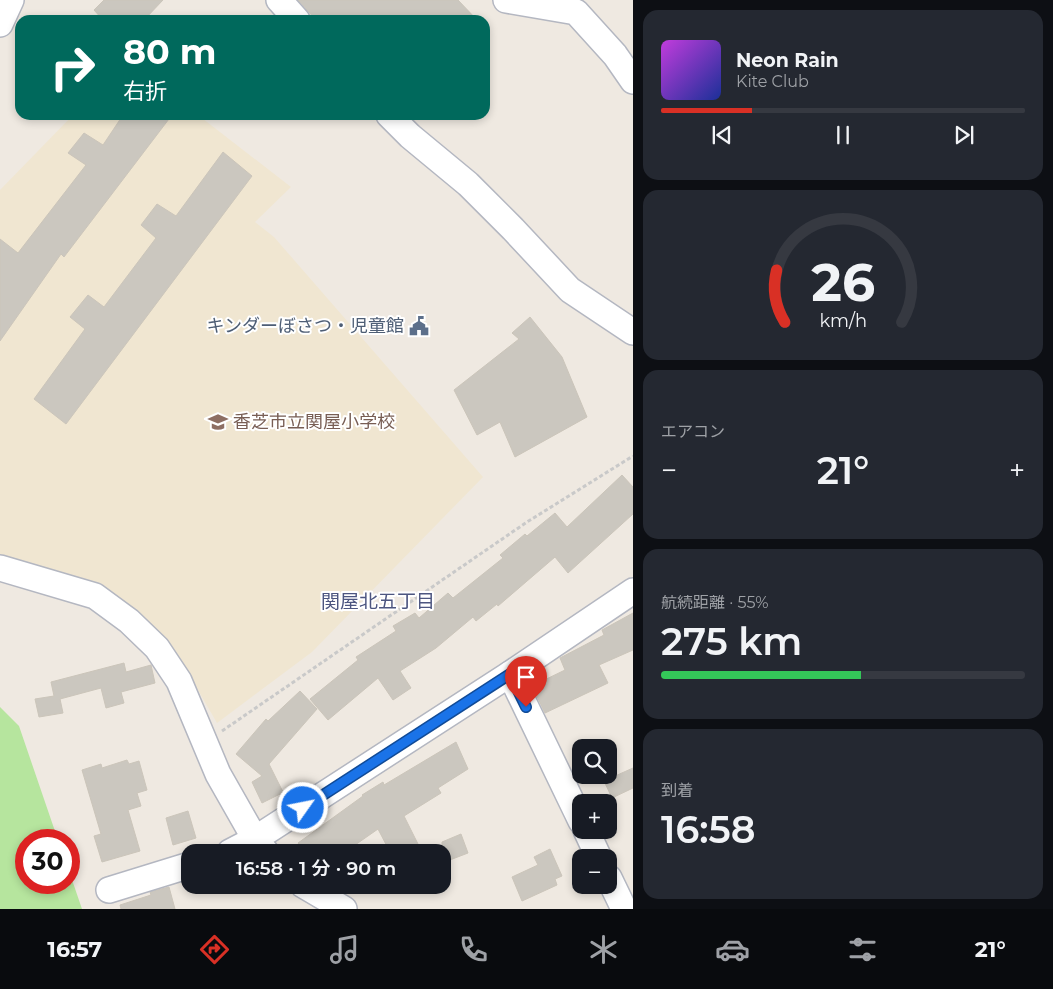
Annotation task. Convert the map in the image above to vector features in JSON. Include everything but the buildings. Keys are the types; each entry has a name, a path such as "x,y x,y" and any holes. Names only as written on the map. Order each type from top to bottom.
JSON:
{"street":[{"path":"0,24 11,0"},
{"path":"279,0 292,15"},
{"path":"506,0 574,6 615,55 633,81"},
{"path":"394,120 410,136 468,184 570,290 633,332"},
{"path":"0,568 95,596 129,621 157,648 179,681 218,774 260,844"},
{"path":"264,844 633,591"},
{"path":"510,674 572,802"},
{"path":"109,890 181,868"},
{"path":"318,894 344,909"},
{"path":"617,894 624,909"}],"path":[{"path":"205,742 526,522 633,456"}],"shaded area":[{"name":"香芝市立関屋小学校","path":"68,120 204,120 291,187 255,222 274,237 483,477 312,652 217,723 176,652 134,609 85,580 0,561 0,190"}],"green space":[{"path":"0,707 19,726 54,829 15,829 15,894 77,894 82,909 0,909"}],"place":[{"name":"キンダーぼさつ・児童館","path":"419,326"},
{"name":"香芝市立関屋小学校","path":"218,422"}],"district":[{"name":"関屋北五丁目","path":"378,601"}],"route":[{"path":"303,808 510,674 526,707"}]}
